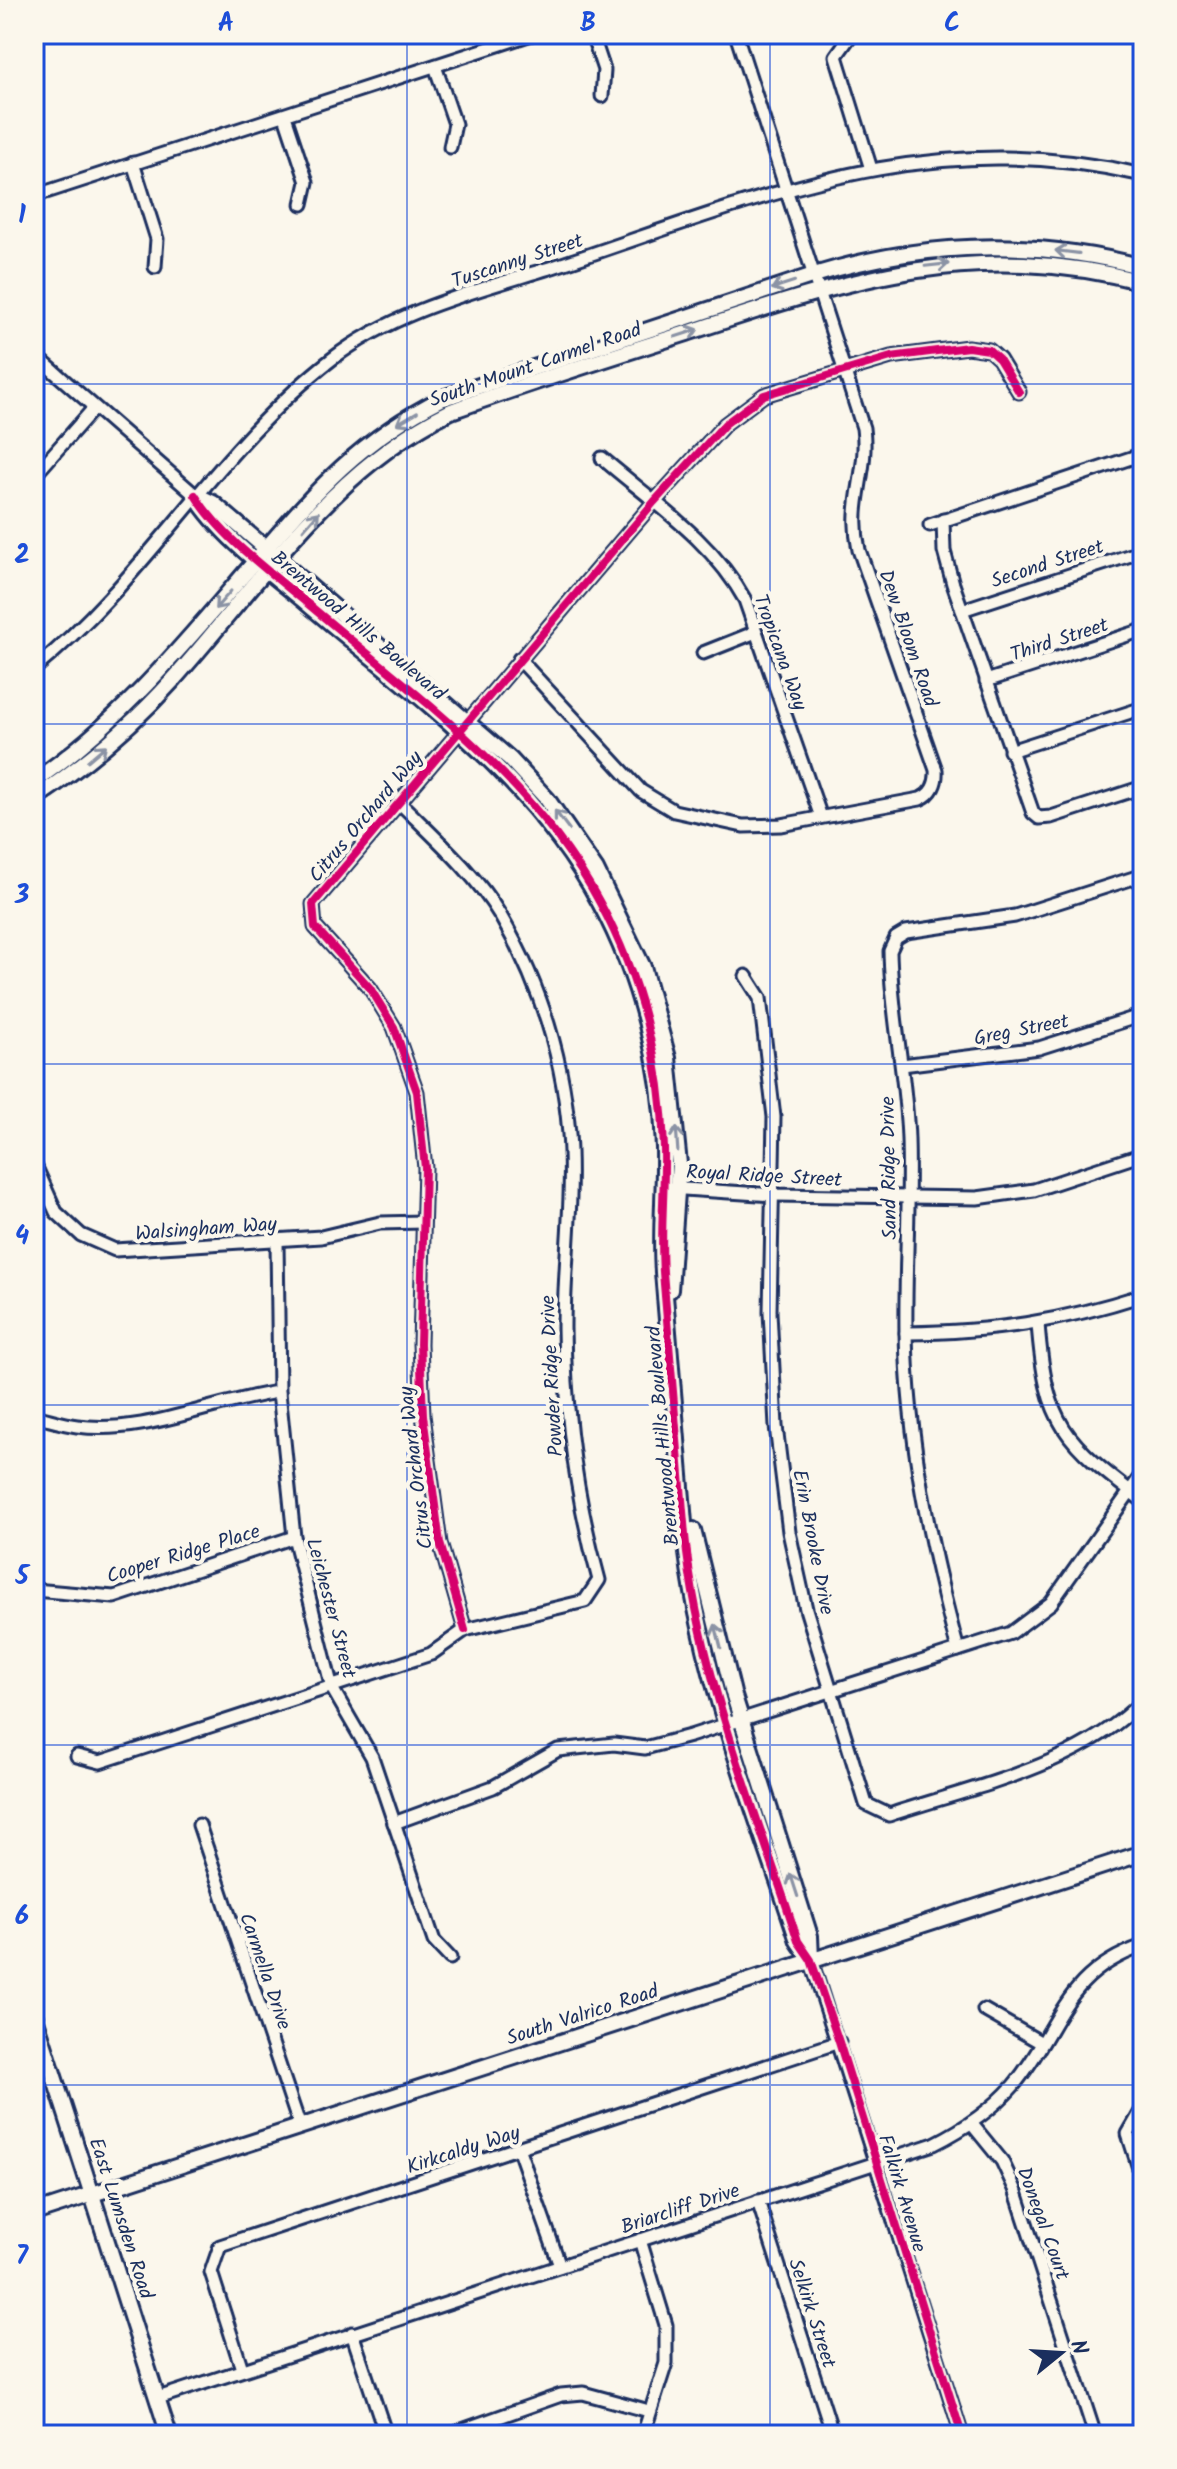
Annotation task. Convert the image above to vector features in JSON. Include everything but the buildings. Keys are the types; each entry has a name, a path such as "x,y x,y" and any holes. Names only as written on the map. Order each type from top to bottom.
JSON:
{"street":[{"path":"34,196 532,34"},
{"path":"592,34 604,70 602,96"},
{"name":"Dew Bloom Road","path":"519,659 571,711 641,791 674,811 743,826 781,825 920,799 930,792 936,775 859,550 853,524 854,502 866,448 845,370 736,34"},
{"path":"858,34 851,35 836,56 871,169"},
{"path":"1123,34 1143,38"},
{"path":"435,66 455,124 450,147"},
{"path":"285,116 307,182 302,204"},
{"name":"Tuscanny Street","path":"34,669 101,604 195,495 291,393 334,358 380,329 430,308 787,189 871,169 946,159 1005,157 1086,163 1143,175"},
{"path":"133,163 157,239 155,267"},
{"name":"South Mount Carmel Road","path":"34,781 95,735 146,687 268,559 356,474 431,421 488,398 896,255 981,246 1058,250 1143,267"},
{"name":"South Mount Carmel Road","path":"817,282 921,267 983,262 1071,267 1143,282"},
{"name":"Citrus Orchard Way","path":"465,1630 440,1543 423,1415 420,1344 423,1128 406,1054 370,988 315,927 313,904 654,502 725,424 764,395 891,357 968,347 989,350 999,359 1019,392"},
{"name":"Brentwood Hills Boulevard","path":"34,354 195,495 213,503 268,559 547,799 596,870 630,934 653,997 668,1058 678,1139 672,1188 668,1300 672,1394 685,1510 693,1532 735,1722 810,1936 811,1960"},
{"path":"34,476 94,408"},
{"path":"930,525 1143,454"},
{"name":"Tropicana Way","path":"602,458 731,574 745,600 821,817"},
{"path":"943,520 944,551 1029,807 1039,818 1051,817 1143,787"},
{"name":"Second Street","path":"962,610 1143,551"},
{"name":"South Mount Carmel Road","path":"34,799 127,728 268,559"},
{"name":"Third Street","path":"986,681 1143,630"},
{"path":"703,653 756,632"},
{"path":"1010,751 1143,708"},
{"name":"Powder Ridge Drive","path":"77,1756 100,1762 332,1688 431,1654 465,1630 585,1601 599,1580 585,1530 570,1448 564,1329 569,1135 559,1061 538,993 499,914 454,857 399,802"},
{"name":"Sand Ridge Drive","path":"958,1650 936,1566 921,1488 906,1333 908,1135 891,946 901,934 1015,916 1143,875"},
{"name":"Erin Brooke Drive","path":"746,976 760,998 774,1117 775,1195 770,1312 776,1426 789,1532 806,1609 866,1804 889,1815 1068,1754 1103,1735 1143,1700"},
{"name":"Greg Street","path":"902,1065 1039,1048 1143,1015"},
{"name":"Royal Ridge Street","path":"672,1188 775,1195 977,1198 1034,1190 1143,1154"},
{"name":"Walsingham Way","path":"34,1163 56,1212 98,1245 141,1251 330,1236 380,1223 423,1222"},
{"name":"Leichester Street","path":"277,1241 279,1392 294,1537 332,1688 372,1757 434,1941 450,1958"},
{"path":"906,1333 980,1332 1038,1324 1143,1295"},
{"path":"1038,1324 1043,1381 1050,1405 1065,1435 1090,1462 1143,1501"},
{"path":"34,1416 76,1426 152,1423 279,1392"},
{"path":"394,1823 493,1787 558,1750 614,1744 645,1748 1011,1633 1051,1603 1143,1473"},
{"name":"Cooper Ridge Place","path":"34,1590 114,1597 294,1537"},
{"name":"Carmella Drive","path":"199,1825 300,2127"},
{"name":"South Valrico Road","path":"34,2213 1143,1853"},
{"name":"Briarcliff Drive","path":"158,2398 934,2144 971,2123 1014,2084 1062,2005 1091,1974 1143,1946"},
{"name":"Falkirk Avenue","path":"811,1960 962,2435"},
{"path":"984,2010 1040,2042"},
{"name":"East Lumsden Road","path":"34,2014 169,2435"},
{"name":"Kirkcaldy Way","path":"242,2369 211,2272 220,2246 519,2150 839,2042"},
{"path":"1143,2108 1128,2134 1143,2181"},
{"name":"Donegal Court","path":"971,2123 1002,2161 1015,2189 1095,2435"},
{"path":"519,2150 560,2266"},
{"name":"Selkirk Street","path":"758,2201 833,2435"},
{"path":"640,2240 666,2325 666,2363 643,2435"},
{"path":"352,2333 386,2435"},
{"path":"448,2435 561,2395 583,2393 649,2411"}],"cycle path":[{"path":"465,1630 440,1543 423,1415 420,1344 425,1168 417,1092 394,1027 370,988 315,927 313,904 654,502 725,424 764,395 891,357 968,347 989,350 999,359 1019,392"},
{"path":"195,495 218,525 247,553 429,705 506,777 573,858 600,903 627,961 646,1022 659,1085 664,1148 663,1272 685,1535 702,1638 747,1791 798,1941 811,1960 839,2042 962,2435"}]}
